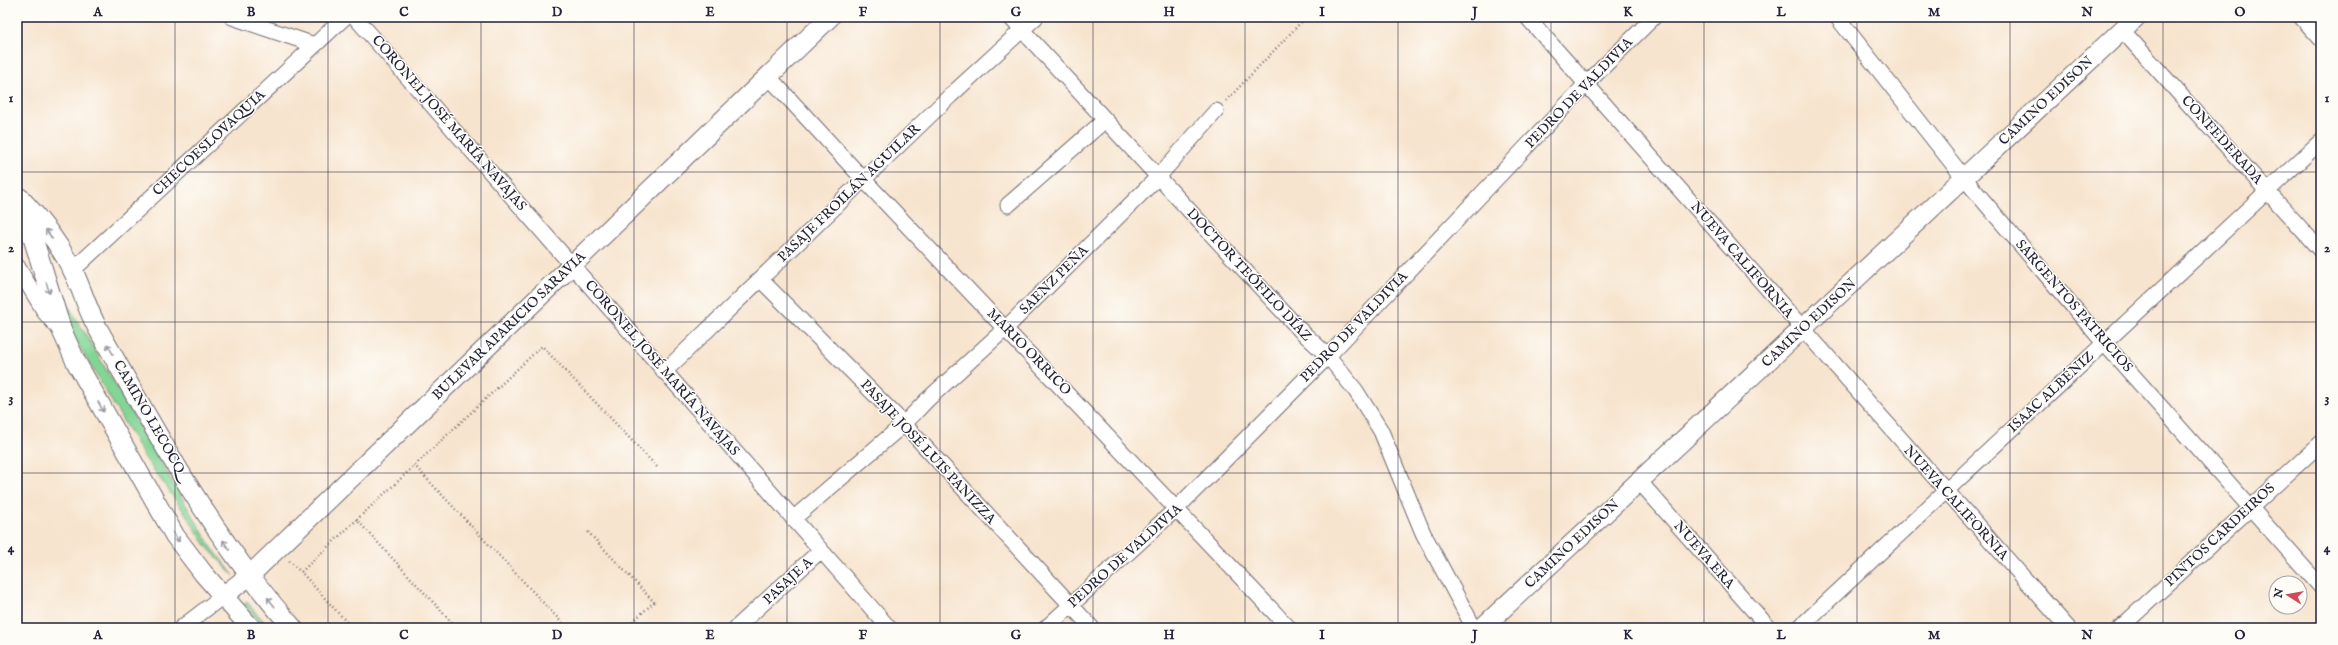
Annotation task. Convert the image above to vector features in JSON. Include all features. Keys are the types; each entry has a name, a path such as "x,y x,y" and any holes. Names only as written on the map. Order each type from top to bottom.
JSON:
{"street":[{"path":"232,17 315,45"},
{"name":"CHECOESLOVAQUIA","path":"73,270 345,17"},
{"name":"CORONEL JOSÉ MARÍA NAVAJAS","path":"355,17 574,265 664,372 889,628"},
{"name":"BULEVAR APARICIO SARAVIA","path":"181,628 249,576 574,265 830,17"},
{"name":"DOCTOR TEÓFILO DÍAZ","path":"1010,17 1300,330 1328,356 1356,390 1380,431 1423,533 1474,628"},
{"name":"PASAJE FROILÁN AGUILAR","path":"664,372 950,96 1036,17"},
{"name":"NUEVA CALIFORNIA","path":"1527,17 2068,628"},
{"name":"PEDRO DE VALDIVIA","path":"1046,628 1177,508 1328,356 1586,84 1654,17"},
{"name":"SARGENTOS PATRICIOS","path":"1836,17 1964,178 2104,343 2321,587"},
{"name":"CAMINO EDISON","path":"1482,628 2136,17"},
{"path":"2302,17 2321,39"},
{"name":"CONFEDERADA","path":"2122,30 2268,190 2321,251"},
{"name":"MARIO ORRICO","path":"769,77 864,180 1177,508 1289,628"},
{"name":"SAENZ PEÑA","path":"793,519 904,424 927,400 1006,328 1158,177 1216,111"},
{"path":"1008,205 1105,120"},
{"name":"ISAAC ALBÉNIZ","path":"1799,628 2321,141"},
{"name":"CAMINO LECOCQ","path":"19,195 36,215 73,270 96,325 168,451 224,541 249,576 293,628"},
{"name":"CAMINO LECOCQ","path":"19,195 62,332 76,362 176,536 223,596 252,628"},
{"path":"17,266 46,314 62,332"},
{"name":"PASAJE JOSÉ LUIS PANIZZA","path":"760,279 904,424 1092,628"},
{"name":"PINTOS CARDEIROS","path":"2120,628 2250,506 2321,443"},
{"name":"NUEVA ERA","path":"1639,481 1769,628"},
{"name":"PASAJE A","path":"736,628 821,550"}],"path":[{"path":"1216,111 1306,17"},
{"path":"352,628 301,572 542,346 657,467"},
{"path":"414,465 567,628"},
{"path":"356,519 457,628"},
{"path":"588,532 654,602 626,628"}],"green space":[{"path":"273,17 324,17 311,21"},
{"path":"57,286 210,545 234,576 207,547 185,513 145,458 71,332"},
{"path":"247,602 269,628 265,628 244,604"}]}
